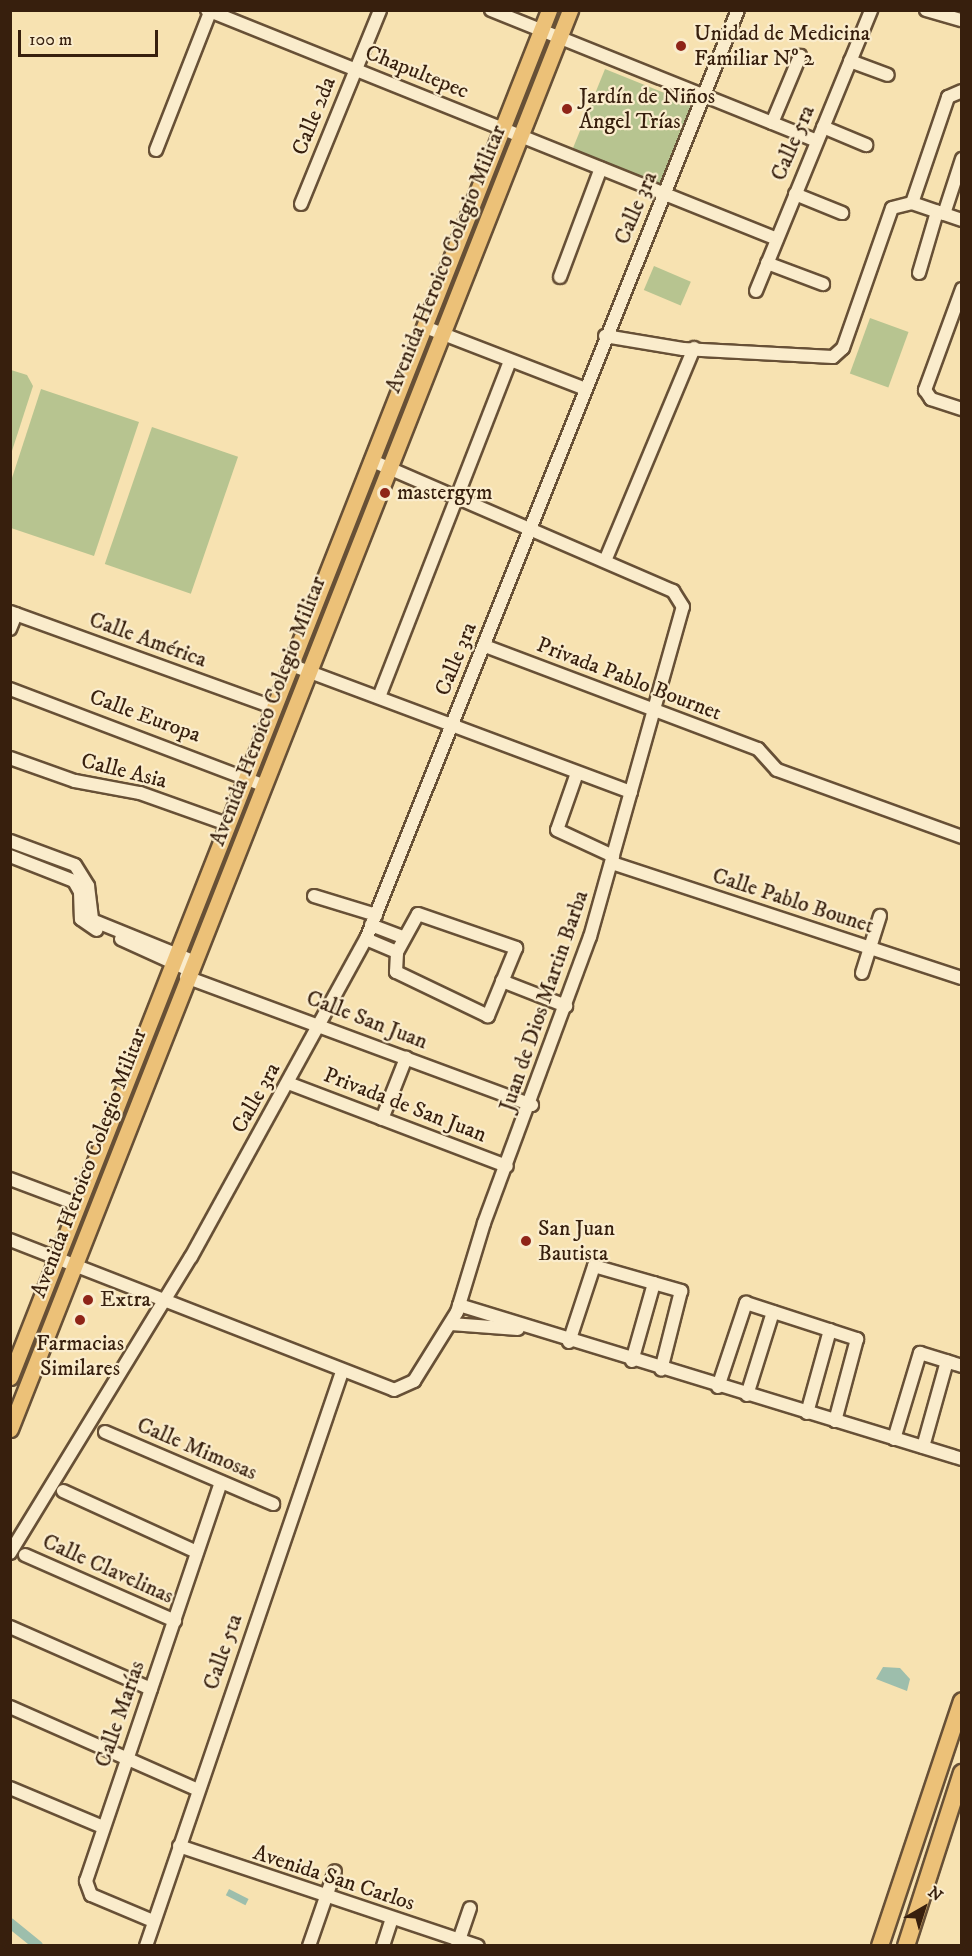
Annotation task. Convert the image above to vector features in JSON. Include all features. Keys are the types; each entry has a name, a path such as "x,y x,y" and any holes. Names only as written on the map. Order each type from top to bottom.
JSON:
{"highway":[{"path":"880,1946 962,1701"},
{"path":"906,1946 962,1773"}],"main road":[{"name":"Avenida Heroico Colegio Militar","path":"10,1377 272,707 291,665 549,10"},
{"name":"Avenida Heroico Colegio Militar","path":"10,1429 189,969 570,10"}],"street":[{"name":"Calle 2da","path":"301,204 380,10"},
{"path":"491,10 541,31 559,42 817,141"},
{"name":"Calle 3ra","path":"10,1553 163,1300 322,1024 366,939 485,646 583,388 665,195 738,10"},
{"name":"Calle 5ra","path":"756,291 871,10"},
{"path":"926,10 962,20"},
{"name":"Chapultepec","path":"210,11 501,128 517,139 601,168 777,238"},
{"path":"156,150 210,11"},
{"path":"772,123 800,56"},
{"path":"850,61 888,75"},
{"path":"912,203 948,98 962,91"},
{"path":"823,127 866,146"},
{"path":"919,273 962,159"},
{"path":"560,277 601,168"},
{"path":"795,194 842,213"},
{"path":"605,336 694,348 814,359 838,354 892,208 912,203 962,220"},
{"path":"767,263 823,284"},
{"path":"962,289 925,390 931,399 962,409"},
{"path":"425,327 440,336 583,388"},
{"path":"371,460 387,469 457,495 605,561 694,348"},
{"path":"379,697 510,361"},
{"name":"Juan de Dios Martin Barba","path":"342,1372 394,1390 414,1381 451,1324 566,1006 613,859 654,713 682,597 605,561"},
{"path":"10,629 13,613"},
{"name":"Calle América","path":"13,613 272,707"},
{"name":"Privada Pablo Bournet","path":"485,646 654,713 758,749 777,770 962,837"},
{"path":"291,665 306,675 379,697 631,792"},
{"name":"Calle Europa","path":"10,689 246,775 263,785"},
{"name":"Calle Asia","path":"10,758 227,824"},
{"name":"Calle Pablo Bounet","path":"577,773 557,825 560,833 613,859 870,949 962,978"},
{"path":"10,841 71,863 81,882"},
{"path":"10,856 81,882"},
{"name":"Calle San Juan","path":"81,882 92,920 175,955 189,969 406,1058 532,1105"},
{"path":"314,896 373,920 403,937"},
{"path":"418,914 516,948 488,1016 399,976 398,952 403,937 418,914"},
{"path":"862,974 880,916"},
{"path":"366,939 398,952"},
{"path":"502,981 566,1006"},
{"path":"382,1119 406,1058"},
{"name":"Privada de San Juan","path":"288,1083 507,1166"},
{"path":"10,1179 77,1204"},
{"path":"10,1240 342,1372"},
{"path":"569,1342 594,1266 681,1291 661,1370"},
{"path":"632,1361 654,1283"},
{"path":"718,1387 746,1303 857,1339 835,1421"},
{"path":"459,1305 525,1329 962,1459"},
{"path":"747,1395 773,1312"},
{"path":"451,1324 525,1329"},
{"path":"807,1413 830,1330"},
{"path":"894,1439 920,1353 962,1366"},
{"path":"923,1447 947,1361"},
{"name":"Calle 5ta","path":"146,1946 342,1372"},
{"name":"Calle Mimosas","path":"105,1432 273,1504"},
{"name":"Calle Marías","path":"153,1921 87,1890 103,1827 221,1482"},
{"path":"63,1491 197,1552"},
{"name":"Calle Clavelinas","path":"25,1555 174,1621"},
{"path":"10,1627 151,1689"},
{"path":"10,1707 198,1790"},
{"path":"10,1788 103,1827"},
{"name":"Avenida San Carlos","path":"179,1846 458,1943 478,1946"},
{"path":"309,1946 335,1871"},
{"path":"458,1943 470,1908"},
{"path":"383,1946 392,1919"}],"green space":[{"path":"605,69 693,105 659,189 571,153"},
{"path":"654,266 691,282 681,306 644,290"},
{"path":"870,318 909,332 888,387 850,373"},
{"path":"11,370 27,375 33,386 11,454"},
{"path":"41,389 139,422 94,556 11,528 11,481"},
{"path":"152,427 238,457 191,594 105,564"}],"shaded area":[{"path":"883,1667 900,1668 910,1679 907,1691 876,1679"},
{"path":"229,1889 249,1899 245,1905 226,1895"}],"waterway":[{"path":"10,1923 38,1946"}],"place":[{"name":"Unidad de Medicina Familiar Nº 2","path":"681,46"},
{"name":"Jardín de Niños Ángel Trías","path":"567,109"},
{"name":"mastergym","path":"385,493"},
{"name":"San Juan Bautista","path":"526,1241"},
{"name":"Extra","path":"88,1300"},
{"name":"Farmacias Similares","path":"80,1320"}]}
